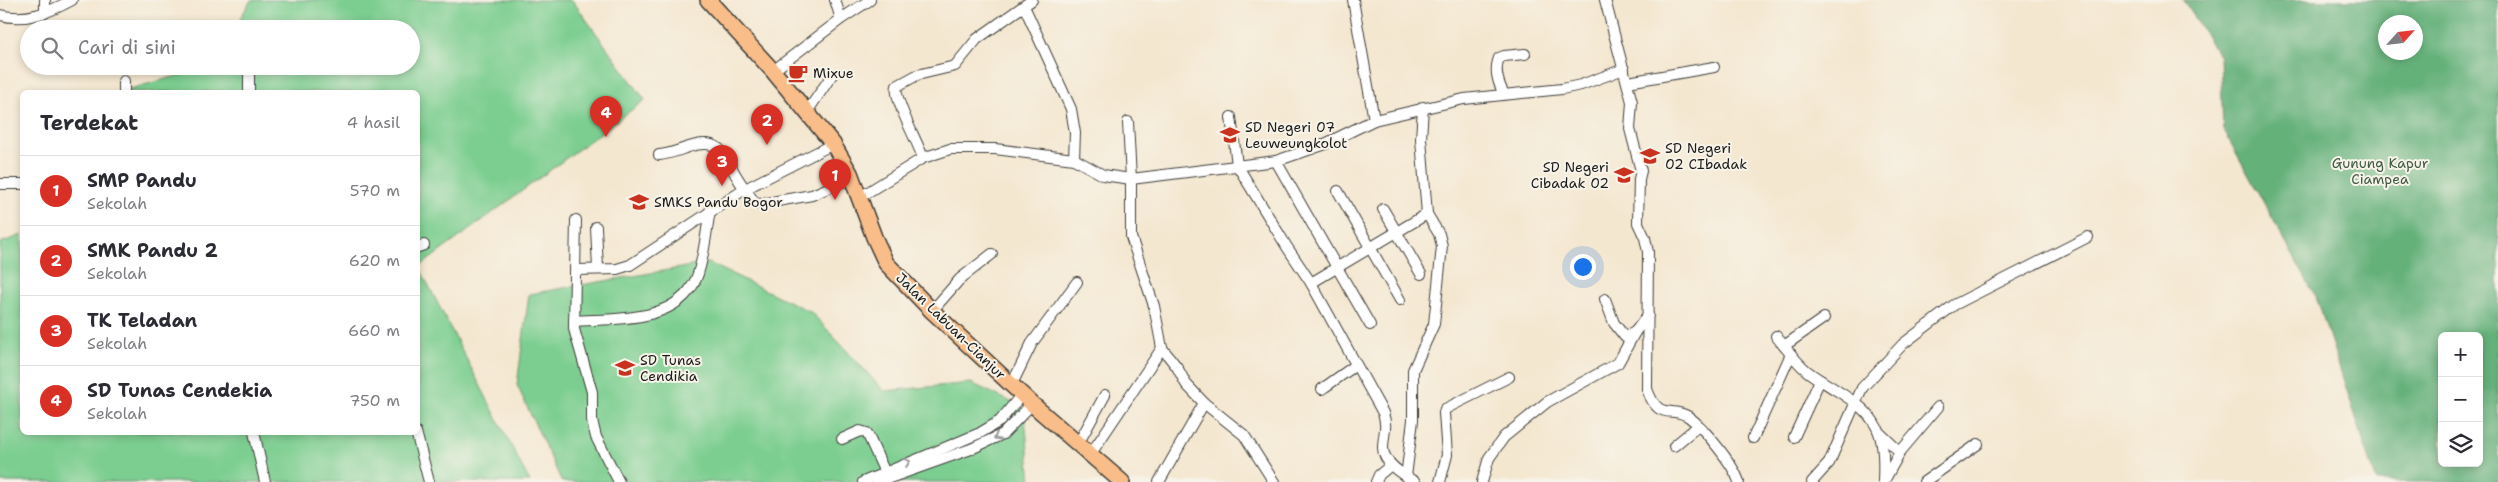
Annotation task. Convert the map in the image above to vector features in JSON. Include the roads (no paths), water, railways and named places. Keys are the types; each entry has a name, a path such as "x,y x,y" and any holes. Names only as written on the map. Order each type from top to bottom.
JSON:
{"highway":[{"name":"Jalan Labuan-Cianjur","path":"708,0 774,71 833,144 852,178 886,263 932,311 1122,482"}],"street":[{"path":"45,0 45,13"},
{"path":"0,15 24,16 45,13 72,0"},
{"path":"835,0 841,19"},
{"path":"774,71 841,19 870,0"},
{"path":"1353,0 1374,120"},
{"path":"1605,0 1628,82 1632,102 1630,129 1641,171 1638,179 1638,223 1645,238 1648,252 1646,380 1650,396 1658,408 1666,412 1688,416 1731,464 1739,482"},
{"path":"923,158 916,138 902,110 896,91 897,86 917,75 955,66 976,39 1028,3 1071,109 1075,133 1074,159"},
{"path":"1504,94 1498,83 1497,68 1499,58 1525,54"},
{"path":"1628,82 1714,67"},
{"path":"860,197 923,158 950,149 995,149 1074,159 1103,175 1131,179 1276,161 1323,145 1374,120 1423,107 1504,94 1537,93 1562,89 1581,85 1624,69"},
{"path":"248,75 249,90"},
{"path":"807,112 832,75"},
{"path":"124,81 124,90"},
{"path":"1410,479 1413,370 1434,324 1442,246 1439,234 1427,214 1421,139 1423,107"},
{"path":"1231,117 1237,165 1287,247 1311,282 1382,413 1386,429 1383,448 1384,456 1391,465 1410,479"},
{"path":"1128,122 1131,179 1131,237 1154,306 1162,348 1175,364 1186,384 1204,403 1244,435 1274,482"},
{"path":"577,270 617,269 630,265 745,189 833,144"},
{"path":"659,155 672,154 698,145 716,146 724,151 755,203 760,204 812,196 852,178"},
{"path":"1276,161 1370,325"},
{"path":"0,184 20,184"},
{"path":"1338,191 1400,300"},
{"path":"1384,209 1420,274"},
{"path":"574,321 638,317 661,310 678,300 696,278 710,211"},
{"path":"1311,282 1427,214"},
{"path":"576,220 577,270 574,321 577,341 592,392 592,421 594,429 619,482"},
{"path":"596,227 598,268"},
{"path":"1812,482 1829,463 1854,401 1862,388 1903,344 1954,305 2088,237"},
{"path":"932,311 960,279 992,254"},
{"path":"863,482 884,477 980,433 1000,421 1022,394 1032,343 1078,282"},
{"path":"1604,299 1616,328 1625,337 1635,332"},
{"path":"1482,482 1489,458 1504,438 1547,402 1618,363 1635,332 1648,315"},
{"path":"1753,438 1788,350 1824,318"},
{"path":"1776,336 1808,372 1854,401 1870,414 1880,432 1900,452"},
{"path":"1090,455 1162,348"},
{"path":"1322,389 1356,366"},
{"path":"1440,482 1447,455 1445,409 1509,377"},
{"path":"1794,437 1820,380"},
{"path":"1078,444 1104,395"},
{"path":"1159,482 1204,403"},
{"path":"1883,482 1900,452 1938,407"},
{"path":"1674,446 1698,426"},
{"path":"842,439 860,431 867,433 884,477"},
{"path":"1880,432 1884,453 1883,482"},
{"path":"255,435 265,482"},
{"path":"417,435 429,482"},
{"path":"1924,482 1978,444"},
{"path":"1376,482 1379,475 1391,465"}],"place":[{"name":"Mixue","path":"798,73"},
{"name":"SD Negeri 07 Leuweungkolot","path":"1230,135"},
{"name":"SD Tunas Cendekia","path":"606,137"},
{"name":"SMK Pandu 2","path":"767,145"},
{"name":"SD Negeri 02 CIbadak","path":"1650,156"},
{"name":"SD Negeri Cibadak 02","path":"1624,175"},
{"name":"TK Teladan","path":"722,186"},
{"name":"SMP Pandu","path":"835,200"},
{"name":"SMKS Pandu Bogor","path":"639,202"},
{"name":"SD Tunas Cendikia","path":"625,368"}],"park label":[{"name":"Gunung Kapur Ciampea","path":"2380,172"}]}
